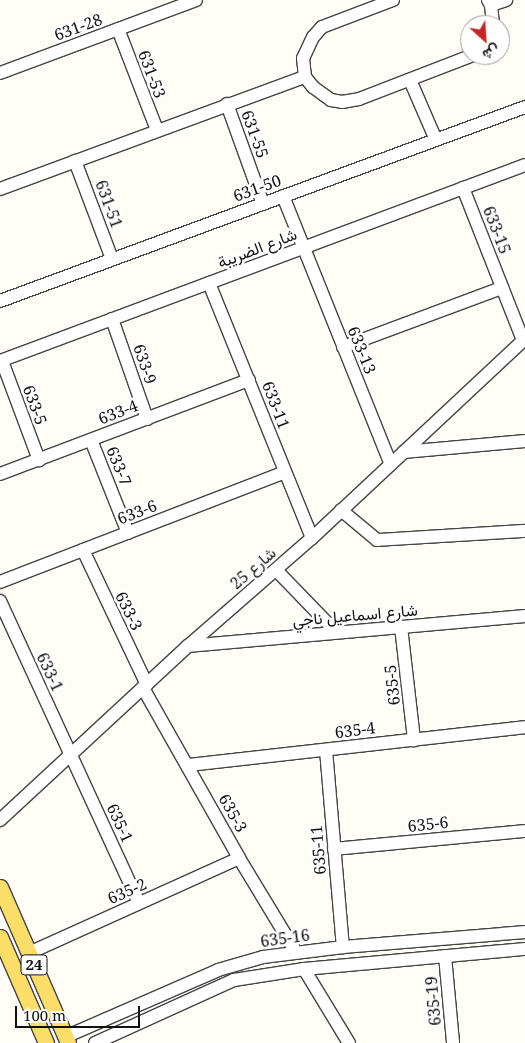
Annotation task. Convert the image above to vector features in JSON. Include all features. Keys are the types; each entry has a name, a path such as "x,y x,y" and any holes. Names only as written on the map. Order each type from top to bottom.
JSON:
{"main road":[{"name":"24","path":"0,888 66,1040"},
{"name":"24","path":"0,937 46,1043"}],"street":[{"name":"631-28","path":"0,73 196,0"},
{"path":"489,3 506,0"},
{"path":"388,1 322,27 306,49 303,58 305,77 321,94 331,100 342,102 359,100 460,60"},
{"name":"631-53","path":"118,29 156,130"},
{"path":"0,189 156,130 305,77"},
{"path":"410,80 436,140"},
{"name":"631-55","path":"227,104 263,204"},
{"name":"631-50","path":"0,301 525,106"},
{"name":"631-51","path":"75,161 112,259"},
{"name":"شارع الضريبة","path":"1,361 525,165"},
{"name":"633-15","path":"463,188 524,340"},
{"name":"633-13","path":"283,196 391,464"},
{"name":"633-11","path":"209,283 312,538"},
{"path":"343,347 502,288"},
{"name":"633-9","path":"112,319 147,419"},
{"name":"شارع 25","path":"0,820 188,646 312,538 524,340"},
{"name":"633-5","path":"1,361 39,460"},
{"name":"633-4","path":"0,474 248,380"},
{"name":"633-7","path":"91,440 128,533"},
{"path":"404,452 525,441"},
{"name":"633-6","path":"0,582 285,472"},
{"path":"342,510 377,540 525,531"},
{"name":"633-3","path":"82,550 145,687"},
{"path":"276,570 336,632"},
{"name":"633-1","path":"0,601 71,756"},
{"name":"شارع اسماعيل ناجي","path":"188,646 525,616"},
{"name":"635-5","path":"401,627 414,740"},
{"name":"635-3","path":"145,687 239,858 296,952"},
{"name":"635-4","path":"188,766 525,728"},
{"name":"635-11","path":"326,750 343,947"},
{"name":"635-1","path":"71,756 139,903"},
{"name":"635-6","path":"334,849 525,830"},
{"name":"635-2","path":"29,953 239,858"},
{"name":"635-16","path":"66,1040 230,965 263,957 343,947 525,932"},
{"name":"635-16","path":"94,1043 234,980 304,969 525,949"},
{"name":"635-19","path":"445,956 453,1043"},
{"path":"304,969 344,1041"}]}
